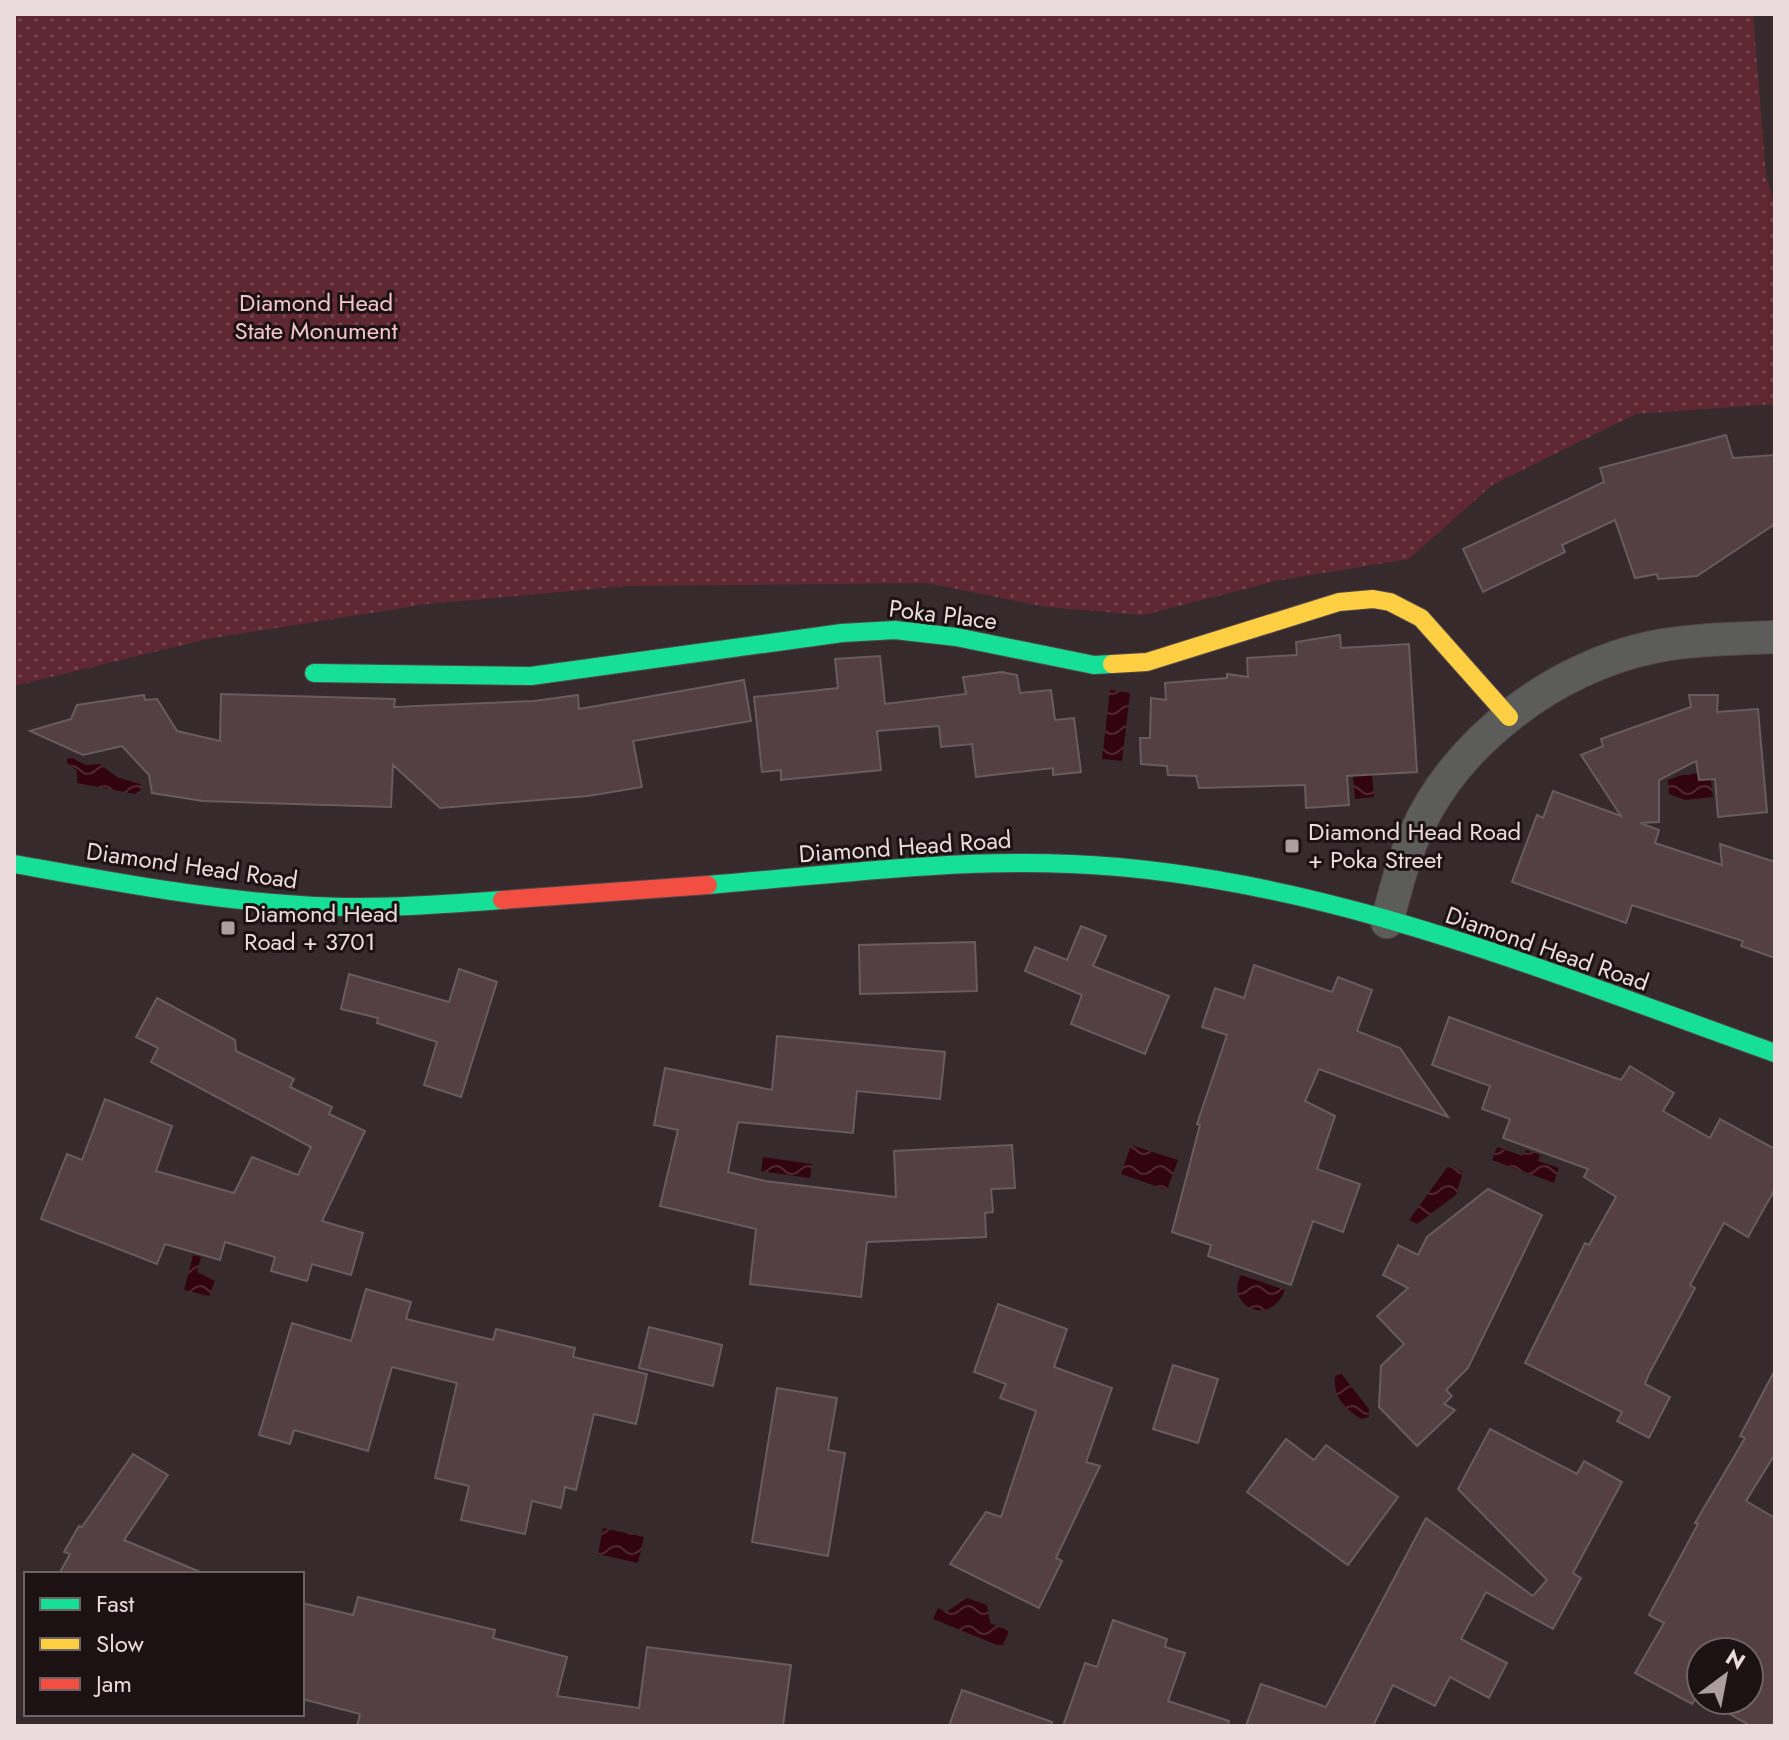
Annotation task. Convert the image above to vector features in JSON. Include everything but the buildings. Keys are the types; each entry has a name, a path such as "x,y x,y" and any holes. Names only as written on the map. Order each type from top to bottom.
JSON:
{"street":[{"name":"Poka Place","path":"314,673 531,676 842,633 895,630 956,637 1094,665 1120,666 1147,662 1339,602 1373,599 1390,602 1421,618 1509,717"},
{"path":"1387,922 1406,859 1423,817 1456,770 1509,717 1574,675 1650,648 1689,641 1775,637"},
{"name":"Diamond Head Road","path":"14,864 236,901 346,907 458,904 966,865 1074,864 1204,877 1280,892 1387,922 1775,1053"}],"green space":[{"name":"Diamond Head State Monument","path":"14,14 1753,14 1766,176 1775,205 1775,404 1636,414 1492,485 1409,559 1280,580 1143,615 1046,607 927,583 627,586 427,604 207,639 14,686"}],"water":[{"path":"1110,690 1130,693 1122,761 1102,759"},
{"path":"1370,752 1374,797 1355,799 1351,754"},
{"path":"72,758 86,765 100,764 117,777 140,784 142,789 135,794 77,783 77,771 67,763 67,759"},
{"path":"1710,772 1713,797 1685,800 1669,794 1668,780"},
{"path":"1131,1145 1178,1160 1167,1190 1121,1174"},
{"path":"1497,1147 1523,1156 1526,1150 1540,1155 1538,1161 1559,1168 1554,1183 1492,1160"},
{"path":"763,1157 812,1164 810,1178 761,1171"},
{"path":"1448,1166 1463,1172 1456,1195 1417,1224 1409,1220"},
{"path":"193,1255 201,1257 197,1272 215,1281 209,1296 184,1290"},
{"path":"1241,1275 1285,1290 1278,1302 1269,1308 1251,1308 1243,1303 1239,1295 1237,1286"},
{"path":"1340,1372 1369,1409 1369,1417 1361,1419 1341,1402 1335,1384 1335,1377"},
{"path":"603,1528 644,1537 638,1563 598,1554"},
{"path":"967,1598 987,1605 990,1623 1009,1631 1002,1647 933,1619 938,1608 946,1612"}],"traffic: fast":[{"path":"314,673 531,676 842,633 895,630 956,637 1094,665 1112,664"},
{"path":"708,885 889,869 1026,863 1162,872 1252,886 1341,907 1517,960 1775,1053"},
{"path":"14,864 192,894 300,905 376,907 502,900"}],"traffic: slow":[{"path":"1112,664 1147,662 1339,602 1373,599 1390,602 1421,618 1509,717"}],"traffic: jam":[{"path":"502,900 708,885"}],"place":[{"name":"Diamond Head Road + Poka Street","path":"1292,846"},
{"name":"Diamond Head Road + 3701","path":"228,928"}]}
